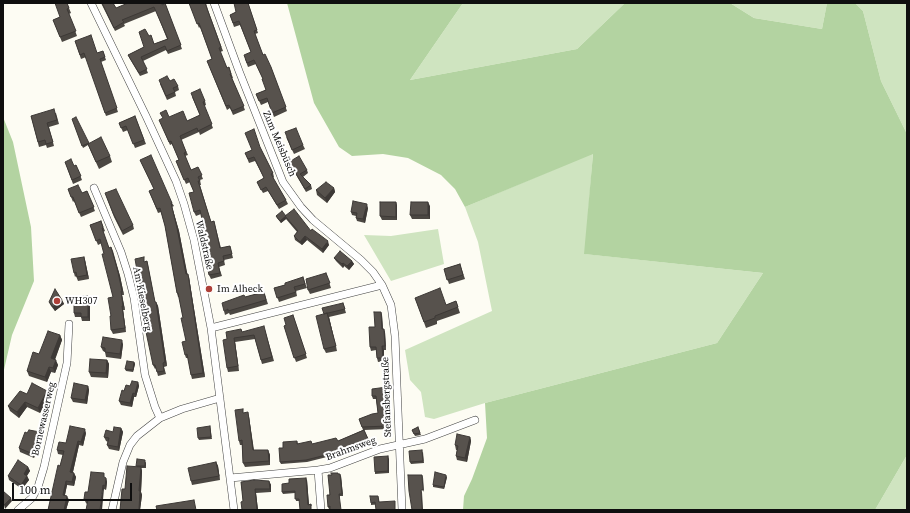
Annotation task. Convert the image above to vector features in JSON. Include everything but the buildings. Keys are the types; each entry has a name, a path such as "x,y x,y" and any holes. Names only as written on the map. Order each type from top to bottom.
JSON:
{"street":[{"name":"Waldstraße","path":"91,3 134,89 176,181 194,240 211,328 234,510"},
{"name":"Zum Meisbüsch","path":"214,3 283,182 301,207 313,220 361,260 373,272 382,285"},
{"name":"Am Kieselberg","path":"94,188 127,269 134,298 145,375 160,418"},
{"path":"211,328 382,285"},
{"name":"Stefansbergstraße","path":"382,285 391,304 393,316 402,510"},
{"name":"Bornewasserweg","path":"18,510 32,498 38,487 44,467 67,363 69,324"},
{"path":"112,510 121,468 130,445 137,436 160,418 208,400 220,398"},
{"name":"Brahmsweg","path":"230,478 318,470 337,465 380,448 425,439 475,420"},
{"path":"318,470 321,510"}],"green space":[{"path":"287,3 463,3 410,80 577,49 625,3 730,3 754,18 822,29 827,3 855,3 863,11 881,81 907,134 907,455 875,510 463,510 464,496 487,438 485,403 717,343 763,273 584,254 593,154 465,207 455,189 441,175 408,158 383,154 352,156 339,147 314,103"},
{"path":"463,3 625,3 577,49 410,80"},
{"path":"730,3 827,3 822,29 754,18"},
{"path":"855,3 907,3 907,134 881,81 863,11"},
{"path":"3,117 13,142 31,227 34,281 12,335 3,374"},
{"path":"593,153 585,254 763,273 717,343 485,403 434,419 425,417 421,392 410,380 405,350 492,311 478,242 465,207"},
{"path":"438,229 444,264 391,281 364,235 391,236"},
{"path":"907,455 907,510 875,510"}],"place":[{"name":"Im Alheck","path":"209,289"},
{"name":"WH307","path":"57,301"}]}
